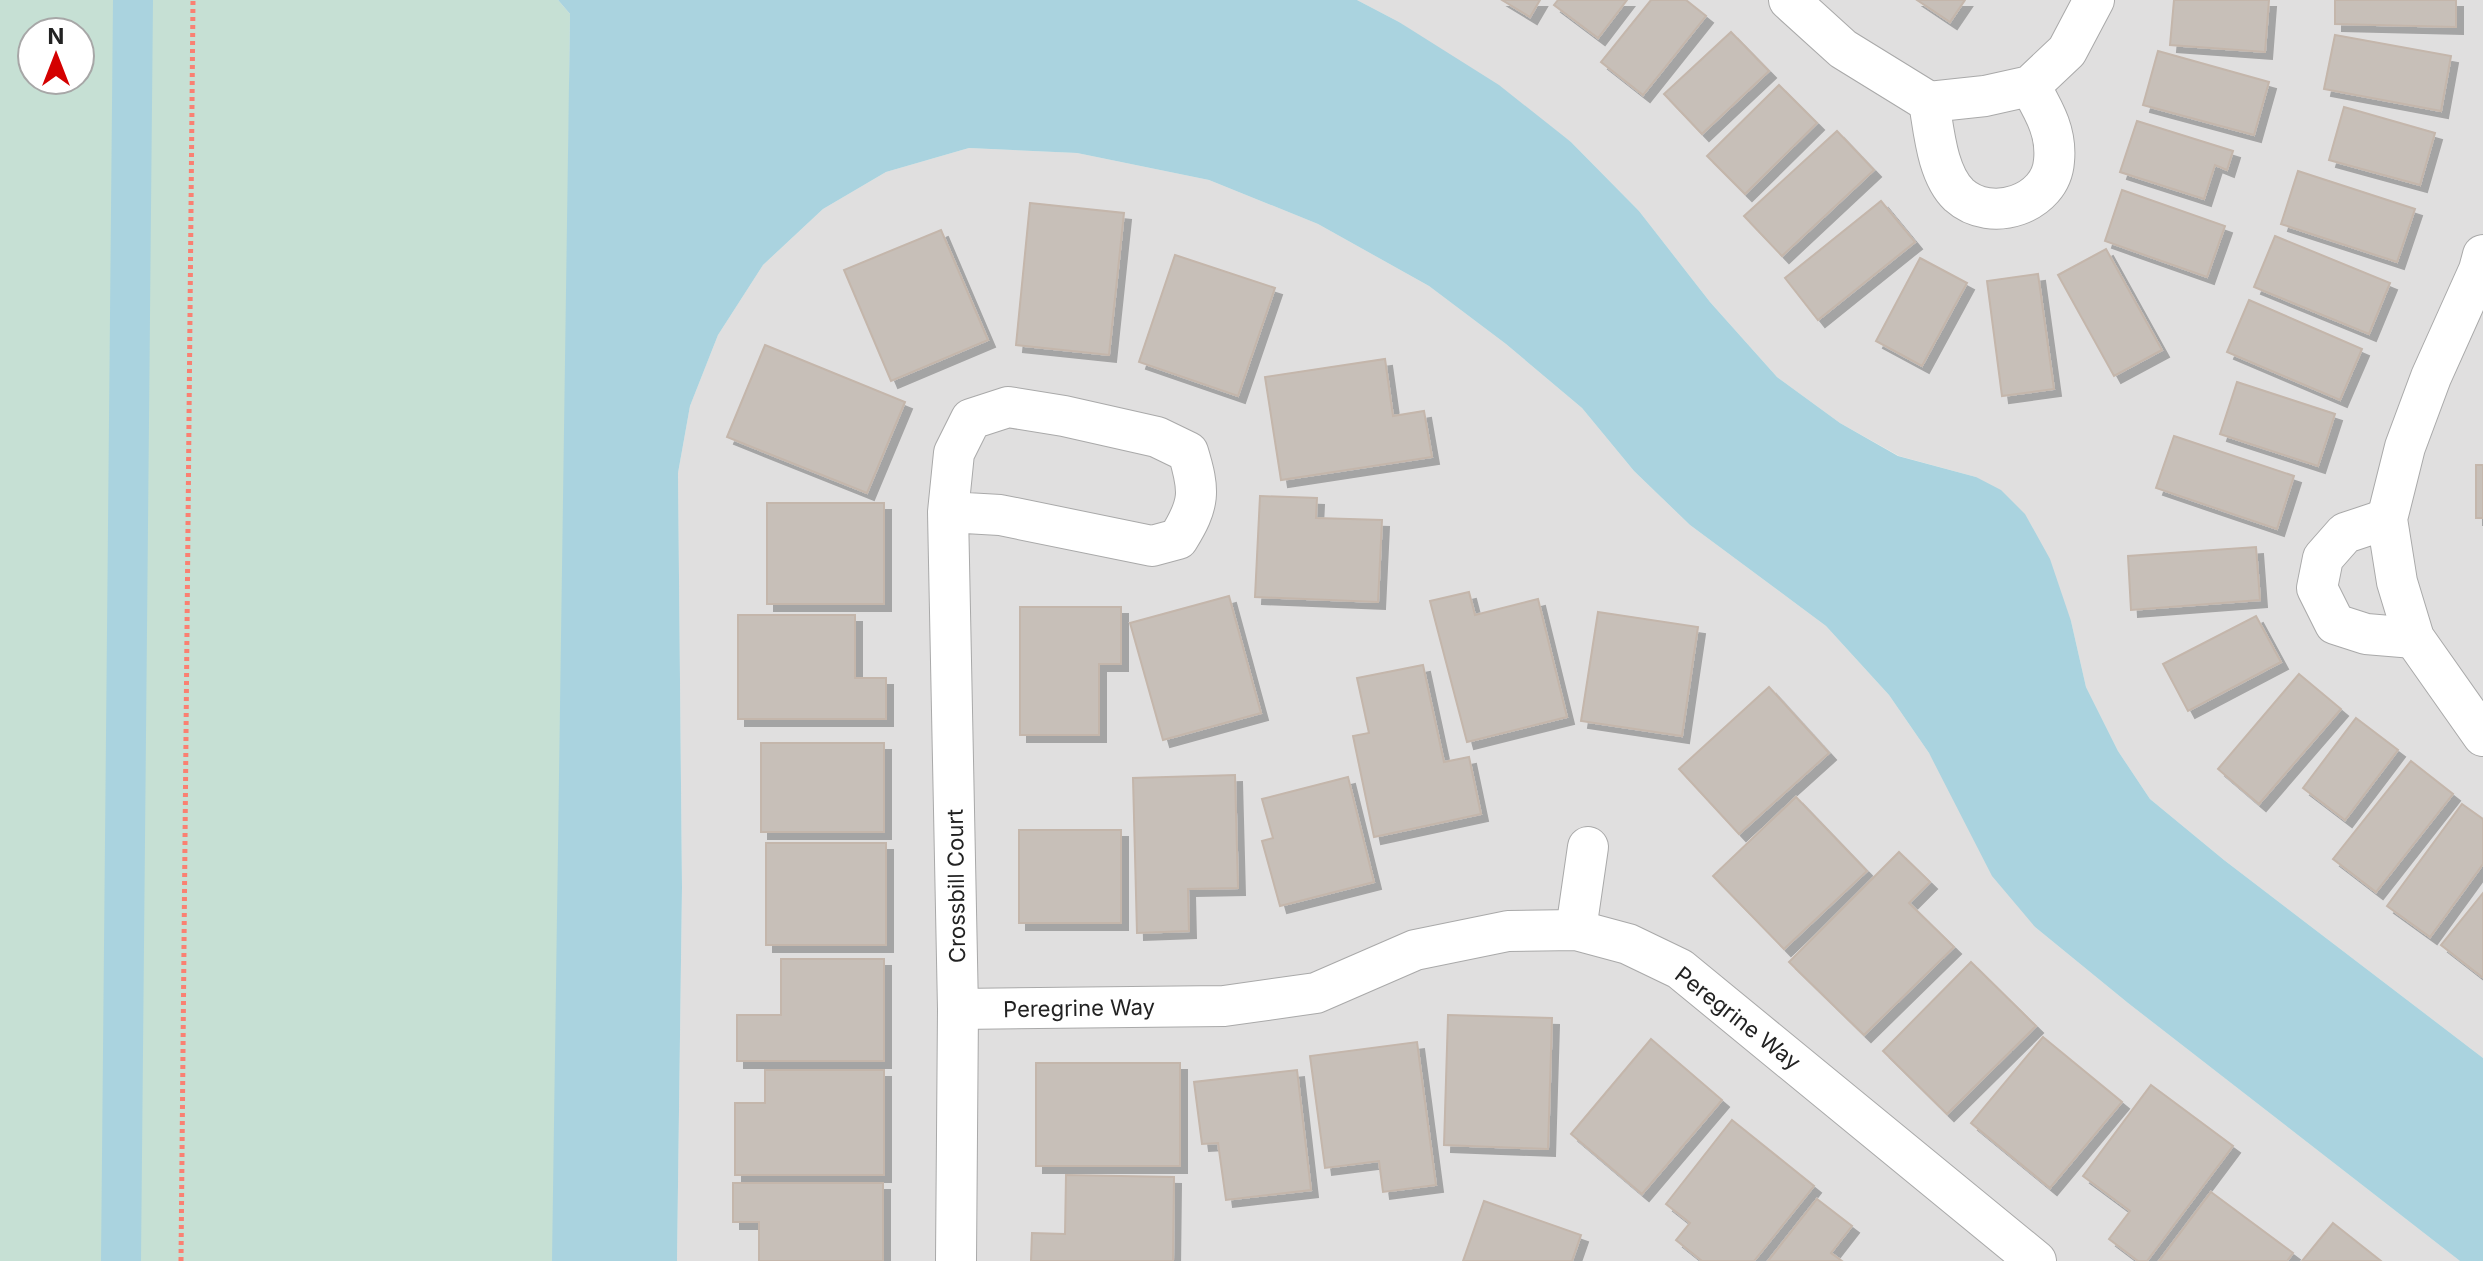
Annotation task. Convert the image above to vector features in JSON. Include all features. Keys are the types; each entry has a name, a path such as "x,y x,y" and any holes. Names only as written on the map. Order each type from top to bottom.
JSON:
{"street":[{"path":"1789,0 1843,49 1929,102 1985,96 2030,86 2067,51 2094,0"},
{"path":"1929,102 1938,160 1959,195 1989,209 2019,206 2045,189 2054,163 2052,126 2030,86"},
{"path":"2483,255 2405,447 2387,519 2397,582 2414,638 2483,736"},
{"name":"Crossbill Court","path":"948,512 1000,515 1152,546 1178,539 1194,514 1197,481 1188,452 1157,437 1008,407 971,419 954,453 948,512 958,1009 956,1261"},
{"path":"2387,519 2345,533 2323,558 2317,588 2335,624 2366,634 2414,638"},
{"path":"1576,930 1588,847"},
{"name":"Peregrine Way","path":"958,1009 1224,1006 1316,993 1415,950 1508,931 1576,930 1628,944 1680,969 2036,1261"}],"path":[{"path":"181,1261 193,0"}],"shaded area":[{"path":"1357,0 2483,0 2483,1058 2224,860 2150,799 2118,751 2086,687 2071,621 1976,477 1899,456 1840,423 1777,377 1710,302 1639,211 1571,142 1399,22"},
{"path":"969,148 1077,153 1209,180 1318,224 1429,286 1506,344 1582,408 1634,471 1690,525 1826,626 1889,695 1929,753 2035,927 2460,1261 677,1261 682,887 678,473 690,406 718,335 763,265 823,209 886,172"}],"green space":[{"path":"0,0 558,0 570,14 558,1261 0,1261"}],"water":[{"path":"558,0 1357,0 1399,22 1499,85 1571,142 1639,211 1710,302 1777,377 1840,423 1898,456 1976,477 2001,490 2025,514 2050,559 2071,621 2086,687 2118,751 2150,799 2224,860 2483,1058 2483,1261 2460,1261 2035,927 1992,876 1929,753 1889,695 1826,626 1690,525 1634,471 1582,408 1506,344 1429,286 1318,224 1209,180 1077,153 969,148 886,172 823,209 763,265 718,335 690,406 678,473 682,887 677,1261 552,1261 570,14"}],"building":[{"path":"1502,0 1540,0 1530,17"},
{"path":"1558,0 1627,0 1598,38 1554,5"},
{"path":"1651,0 1686,0 1706,16 1643,95 1601,62"},
{"path":"1917,0 1965,0 1950,22"},
{"path":"2174,0 2269,0 2265,52 2170,45"},
{"path":"2335,0 2456,0 2456,27 2335,24"},
{"path":"1731,32 1769,71 1702,134 1664,94"},
{"path":"2335,35 2451,56 2441,111 2324,89"},
{"path":"2158,51 2269,82 2254,135 2143,105"},
{"path":"1779,85 1817,123 1745,194 1707,156"},
{"path":"2344,107 2435,133 2420,185 2329,160"},
{"path":"2137,121 2233,151 2227,170 2215,165 2204,199 2120,172"},
{"path":"1837,131 1874,170 1782,256 1744,216"},
{"path":"2298,171 2415,209 2397,262 2281,224"},
{"path":"2122,190 2225,226 2207,277 2105,241"},
{"path":"1881,201 1915,242 1818,320 1785,278"},
{"path":"1030,203 1124,213 1109,355 1016,345"},
{"path":"941,230 988,340 891,381 844,270"},
{"path":"2275,236 2390,283 2369,334 2254,287"},
{"path":"2106,249 2162,350 2114,376 2058,275"},
{"path":"1175,255 1275,288 1238,396 1139,362"},
{"path":"1920,258 1967,283 1922,366 1876,341"},
{"path":"2038,274 2054,389 2002,396 1987,281"},
{"path":"2249,300 2362,349 2340,400 2227,352"},
{"path":"765,345 905,402 867,493 727,437"},
{"path":"1385,359 1393,416 1424,411 1432,457 1281,480 1265,377"},
{"path":"2237,382 2335,414 2318,466 2220,434"},
{"path":"2174,436 2294,476 2277,529 2156,488"},
{"path":"2476,465 2483,465 2483,518 2476,518"},
{"path":"1260,496 1317,498 1316,518 1382,520 1378,602 1255,597"},
{"path":"767,503 884,503 884,604 767,604"},
{"path":"2256,547 2260,600 2131,610 2128,556"},
{"path":"1469,592 1475,615 1538,599 1567,717 1467,742 1430,601"},
{"path":"1229,596 1261,713 1163,740 1130,623"},
{"path":"1020,607 1121,607 1121,664 1099,664 1099,735 1020,735"},
{"path":"1598,612 1698,627 1682,736 1581,721"},
{"path":"738,615 855,615 855,678 886,678 886,719 738,719"},
{"path":"2256,616 2281,662 2188,711 2163,664"},
{"path":"1423,665 1444,762 1469,757 1481,814 1374,837 1353,736 1369,733 1357,678"},
{"path":"2299,674 2341,709 2259,804 2218,769"},
{"path":"1769,687 1829,753 1739,834 1679,769"},
{"path":"2356,718 2398,750 2345,820 2303,788"},
{"path":"761,743 884,743 884,832 761,832"},
{"path":"2411,761 2453,794 2376,892 2333,859"},
{"path":"1235,775 1238,888 1188,889 1189,931 1137,933 1133,778"},
{"path":"1348,777 1374,882 1280,906 1262,841 1273,838 1262,799"},
{"path":"1796,797 1867,871 1784,949 1713,876"},
{"path":"2462,804 2483,819 2483,864 2430,937 2387,906"},
{"path":"1019,830 1121,830 1121,923 1019,923"},
{"path":"766,843 886,843 886,945 766,945"},
{"path":"1899,852 1930,882 1909,903 1954,947 1864,1035 1789,962"},
{"path":"2483,893 2483,976 2482,977 2441,945"},
{"path":"781,959 884,959 884,1061 737,1061 737,1015 781,1015"},
{"path":"1971,962 2036,1026 1947,1114 1883,1051"},
{"path":"1448,1015 1552,1018 1548,1149 1444,1145"},
{"path":"2043,1037 2122,1102 2050,1188 1971,1123"},
{"path":"1651,1039 1722,1100 1642,1194 1571,1134"},
{"path":"1417,1042 1436,1185 1383,1192 1379,1161 1325,1168 1310,1056"},
{"path":"1036,1063 1180,1063 1180,1166 1036,1166"},
{"path":"765,1070 884,1070 884,1175 735,1175 735,1103 765,1103"},
{"path":"1297,1070 1311,1190 1226,1200 1218,1143 1202,1144 1194,1082"},
{"path":"2151,1085 2233,1146 2147,1261 2138,1261 2109,1239 2130,1211 2083,1176"},
{"path":"1732,1120 1814,1186 1754,1261 1702,1261 1676,1240 1690,1223 1666,1204"},
{"path":"1066,1175 1174,1177 1173,1261 1031,1261 1032,1233 1065,1234"},
{"path":"733,1183 883,1183 883,1261 759,1261 759,1222 733,1222"},
{"path":"2211,1192 2293,1253 2287,1261 2159,1261"},
{"path":"1817,1199 1852,1226 1831,1253 1842,1261 1768,1261"},
{"path":"1484,1201 1581,1235 1572,1261 1463,1261"},
{"path":"2333,1223 2381,1261 2302,1261"}],"waterway":[{"path":"121,1261 133,0"}]}
